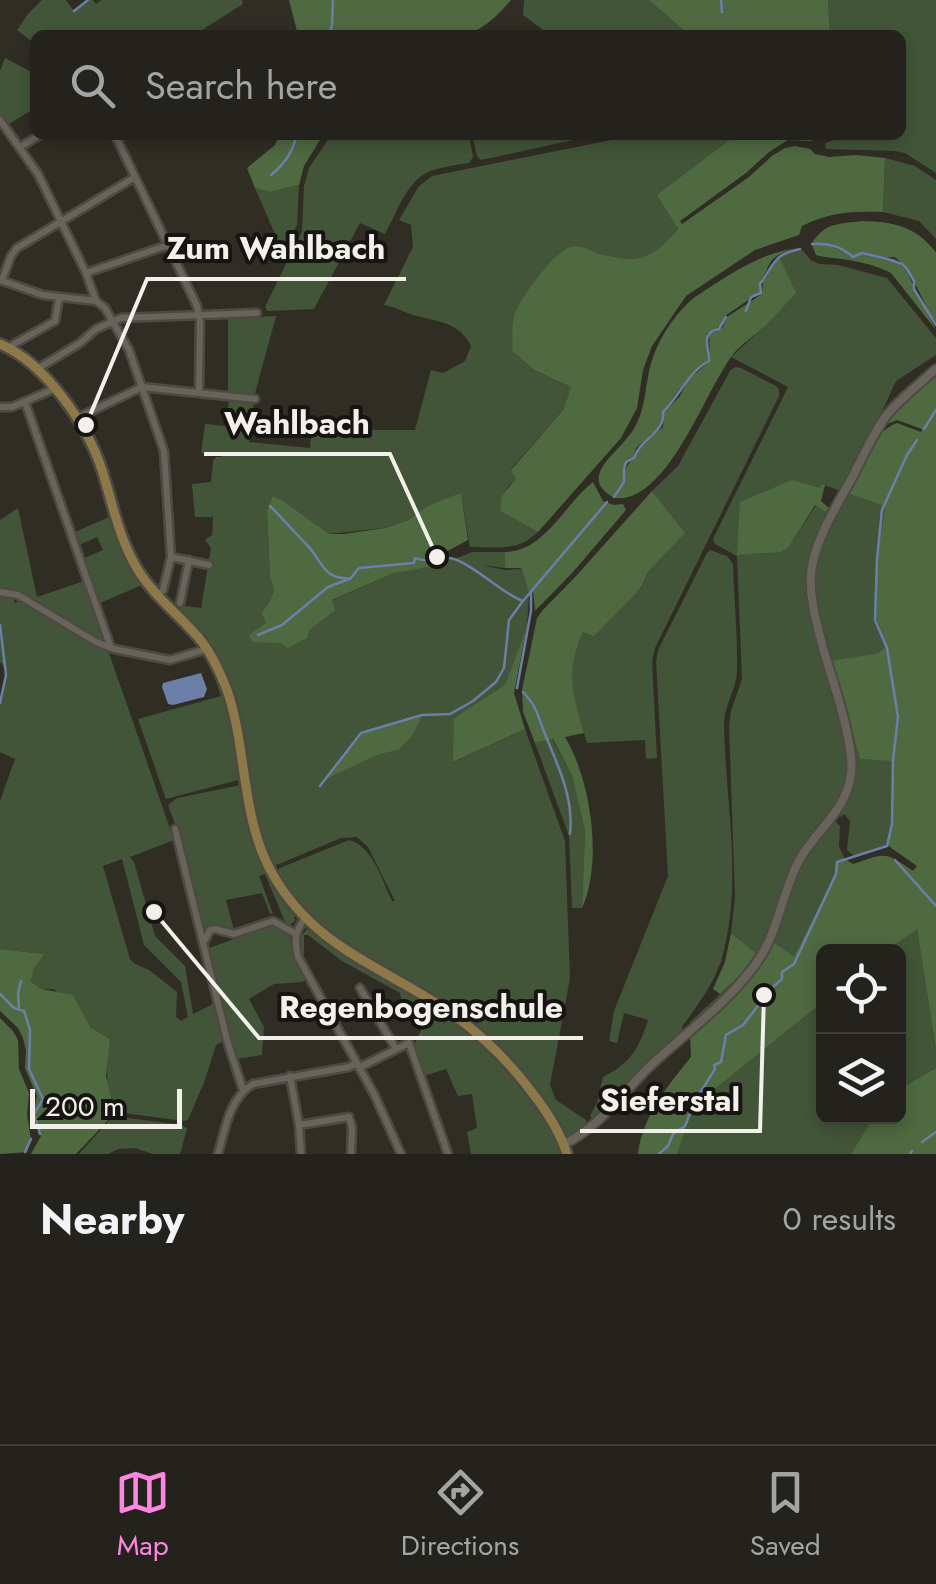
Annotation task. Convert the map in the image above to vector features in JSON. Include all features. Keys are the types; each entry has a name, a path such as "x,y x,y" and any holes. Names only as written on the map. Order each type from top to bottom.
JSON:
{"main road":[{"path":"5,346 37,369 76,418 95,453 128,553 157,597 206,649 228,694 253,820 270,870 305,918 330,940 432,1001 500,1054 547,1112 565,1149"}],"street":[{"path":"0,120 38,174 96,301 105,308 129,350 164,451 171,557 163,590 157,597"},
{"path":"20,147 32,140"},
{"path":"118,140 197,306 199,392"},
{"path":"96,301 38,294 1,280 13,251 135,176"},
{"path":"86,274 168,245"},
{"path":"5,346 55,321 59,298"},
{"path":"37,369 121,318 258,313"},
{"path":"565,1149 738,986 775,927 793,872 804,852 842,801 851,776 850,748 816,619 812,569 820,539 875,434 888,414 936,369"},
{"path":"76,418 142,387 255,399"},
{"path":"0,408 12,407 54,389"},
{"path":"24,402 111,648"},
{"path":"171,557 208,565"},
{"path":"180,603 189,560"},
{"path":"0,592 18,595 111,648 170,660 206,649"},
{"path":"175,829 243,1090"},
{"path":"305,918 296,934 298,956 359,1065 401,1154"},
{"path":"204,944 210,930 234,934 273,921 296,934"},
{"path":"360,988 396,1049"},
{"path":"218,1154 231,1109 243,1090 252,1084 359,1065 409,1043 448,1154"},
{"path":"290,1076 301,1154"},
{"path":"299,1125 348,1117 352,1127 350,1154"}],"green space":[{"path":"42,0 66,0 74,11 88,0 96,4 102,0 242,0 243,4 202,30 30,30 30,40 17,30"},
{"path":"289,0 511,0 476,30 297,30"},
{"path":"524,0 649,0 683,30 543,30 523,15"},
{"path":"649,0 828,0 830,30 683,30"},
{"path":"828,0 936,0 936,173 905,153 826,149 825,143 834,140 906,140 906,30 830,30"},
{"path":"5,58 30,71 30,111 9,124 21,140 27,140 22,142 0,117 0,71"},
{"path":"277,140 320,140 304,166 299,185 270,192 255,188 247,168"},
{"path":"328,140 470,140 473,157 469,163 420,177 385,234 360,223 314,309 267,311 265,307 302,231 309,168"},
{"path":"473,140 574,140 481,160"},
{"path":"611,140 730,140 658,195 678,229 658,251 647,257 626,259 574,246 516,310 512,351 534,370 571,387 563,410 511,469 517,477 507,488 500,511 538,532 514,546 470,547 461,494 384,528 329,534 274,497 267,511 274,590 261,613 266,623 252,642 296,636 335,611 331,601 394,573 446,564 437,558 505,552 505,568 482,565 505,570 521,569 529,593 508,619 507,629 529,595 527,626 505,686 454,718 454,762 525,729 565,841 570,978 550,1085 556,1100 586,1120 587,1125 571,1137 567,1137 521,1070 478,1027 339,941 285,889 276,873 280,868 349,840 371,857 395,901 368,847 357,837 341,838 279,864 270,862 225,678 177,611 178,605 201,608 211,548 205,540 212,535 213,517 195,517 192,484 211,482 213,461 222,457 201,453 205,424 226,426 229,398 254,400 249,442 310,448 312,423 366,430 415,430 431,370 443,373 465,361 471,346 458,330 384,305 413,247 411,225 399,220 419,186 432,176"},
{"path":"729,140 788,140 680,221 682,224 785,148 810,149 829,157 885,158 883,212 841,213 812,221 802,226 799,235 755,250 686,296 652,346 643,370 637,408 621,438 538,532 500,511 502,496 516,478 511,470 563,410 571,387 534,370 512,351 514,317 541,273 568,248 575,246 629,259 647,256 662,246 678,229 657,195"},
{"path":"885,158 915,166 936,180 936,239 919,221 883,212"},
{"path":"299,185 297,225 284,255 255,188 270,192"},
{"path":"862,221 904,227 936,252 936,322 908,269 895,257 864,253 853,256 834,245 812,243 828,228"},
{"path":"824,244 853,258 862,254 894,259 906,270 936,330 891,273 816,255 812,245"},
{"path":"798,248 772,260 761,280 760,292 707,334 708,360 672,399 661,426 636,448 623,468 623,482 613,497 606,493 600,484 600,472 637,423 653,357 674,319 694,298 743,267 774,253"},
{"path":"802,250 819,264 887,278 936,338 936,355 896,381 879,418 936,366 890,408 810,561 818,641 846,746 848,773 840,800 797,858 768,938 757,957 735,985 690,1026 756,953 731,933 735,897 729,726 742,679 737,556 713,539 788,387 731,357 795,293 780,258","holes":["822,484 840,491 829,512 816,505 788,548 738,555 739,542"]},
{"path":"780,258 796,293 734,353 669,464 634,495 615,498 625,482 625,469 646,440 663,427 664,413 688,380 710,361 709,335 723,327 727,317 762,294 763,281"},
{"path":"276,316 254,397 228,394 228,318"},
{"path":"735,367 776,386 779,396 655,648 652,661 657,758 646,759 645,740 587,743 570,685 574,655 583,632 641,589 648,572 684,533 652,491 678,466"},
{"path":"936,376 936,1050 917,929 897,944 816,944 816,1008 694,1106 677,1154 638,1154 650,1114 691,1057 690,1034 748,981 774,943 794,956 836,875 837,862 845,859 853,864 884,856 913,871 917,866 887,845 892,824 893,761 860,759 831,661 879,653 886,645 876,617 877,559 885,506 849,494 878,435 897,423 921,432 922,429 897,420 885,425"},
{"path":"878,435 850,494 885,505 877,559 876,617 886,645 879,653 831,662 860,759 893,760 892,824 887,845 855,857 847,850 850,821 840,815 853,774 817,611 815,567 822,541"},
{"path":"792,480 820,488 825,485 821,501 830,509 828,513 815,505 788,548 780,552 737,555 740,502"},
{"path":"593,482 603,501 623,504 626,510 535,611 533,592 529,593 521,568 505,568 505,552 519,550 543,536"},
{"path":"652,491 685,533 648,572 641,588 594,636 583,632 574,660 574,693 584,733 565,737 582,775 593,845 582,908 585,831 572,776 553,739 535,743 523,712 522,690 537,618"},
{"path":"461,493 468,540 438,556 447,564 394,573 332,600 335,611 309,630 307,638 288,648 281,643 252,642 249,635 266,623 261,613 274,590 267,511 273,496 329,534 344,534 408,520 427,506"},
{"path":"18,508 37,597 84,581 105,640 19,592 0,589 0,520"},
{"path":"111,516 125,556 142,585 98,604 82,559 103,550 97,537 77,546 73,533"},
{"path":"710,550 727,556 733,564 736,679 724,724 732,843 728,932 718,970 683,1031 593,1119 590,1116 603,1077 633,1054 648,1020 624,1013 617,1043 609,1041 614,1011 668,876 658,650"},
{"path":"0,595 12,597 15,603 22,600 110,656 174,840 130,857 155,936 185,966 193,1014 215,1003 207,949 271,925 290,937 292,954 305,980 274,984 249,999 264,1027 262,1055 236,1059 227,1040 216,1045 188,1120 124,1113 109,1088 110,1039 90,1027 54,989 42,989 31,982 43,954 0,949 0,801 15,759 0,752 0,703 6,675 0,662","holes":["122,859 144,945 181,982 188,1017 181,1021 176,1017 177,992 130,959 103,866"]},
{"path":"527,626 514,693 525,729 453,762 454,718 505,685"},
{"path":"215,678 228,705 242,779 166,799 138,719 221,696"},
{"path":"422,716 412,736 398,750 379,754 326,779 362,734"},
{"path":"552,739 572,776 585,831 582,908 572,908 569,836 535,743"},
{"path":"241,785 253,830 283,897 294,911 295,921 286,924 265,874 259,876 273,914 262,893 226,900 234,930 213,924 204,933 168,805 177,798"},
{"path":"837,819 839,846 845,860 794,956 774,944 760,964 806,855"},
{"path":"917,928 936,1050 936,1068 906,1085 906,944 897,944"},
{"path":"307,929 472,1033 546,1117 560,1154 471,1154 467,1132 477,1128 472,1094 458,1096 446,1069 424,1076 415,1043 430,1011 403,1010 400,993 342,961 308,935 304,935 302,960 300,938"},
{"path":"731,933 756,953 720,994 713,989 725,962"},
{"path":"0,949 44,954 31,982 42,989 73,995 90,1027 110,1039 106,1076 115,1113 76,1154 31,1154 41,1136 33,1114 37,1096 25,1068 23,1038 0,1011"},
{"path":"760,964 748,981 723,1004"},
{"path":"816,1008 816,1124 869,1124 851,1154 677,1154 694,1106"},
{"path":"0,1018 18,1040 19,1069 29,1093 31,1140 27,1152 0,1154"},
{"path":"936,1068 936,1154 851,1154 869,1124 906,1124 906,1085"},
{"path":"113,1116 182,1125 187,1129 180,1154 153,1154 135,1148 108,1154 79,1154"}],"water":[{"path":"201,673 207,689 204,697 168,704 163,683"}],"waterway":[{"path":"74,11 88,0"},
{"path":"330,30 333,0"},
{"path":"721,0 722,12"},
{"path":"271,175 287,158 295,140"},
{"path":"812,244 834,246 853,257 862,253 902,264 936,325"},
{"path":"746,311 751,297 761,293 760,284 775,261 800,249"},
{"path":"614,497 624,482 626,462 657,431 663,412 689,378 709,361 707,337 719,329 726,317"},
{"path":"924,429 936,410"},
{"path":"659,1154 673,1134 685,1126 714,1065 721,1062 726,1035 743,1025 763,1002 764,995 782,979 782,972 794,964 836,874 837,862 887,846 892,824 898,717 887,648 875,620 877,559 882,510 917,440"},
{"path":"270,506 334,576 350,579 359,568 414,563 415,558 450,558 523,601 607,502"},
{"path":"258,635 282,625 328,587 349,579"},
{"path":"517,688 531,591"},
{"path":"320,786 361,733 422,715 450,714 496,682 504,668 509,620 523,601"},
{"path":"0,625 6,675 0,703"},
{"path":"523,692 537,712 564,782 570,834"},
{"path":"895,860 936,906"},
{"path":"19,1009 21,981"},
{"path":"0,994 14,1008 24,1011 30,1030 29,1069 43,1099 34,1114 40,1134"},
{"path":"922,1142 936,1132"},
{"path":"25,1152 31,1139"}],"place":[{"name":"Zum Wahlbach","path":"86,425"},
{"name":"Wahlbach","path":"437,557"},
{"name":"Regenbogenschule","path":"154,912"},
{"name":"Sieferstal","path":"764,995"}]}
